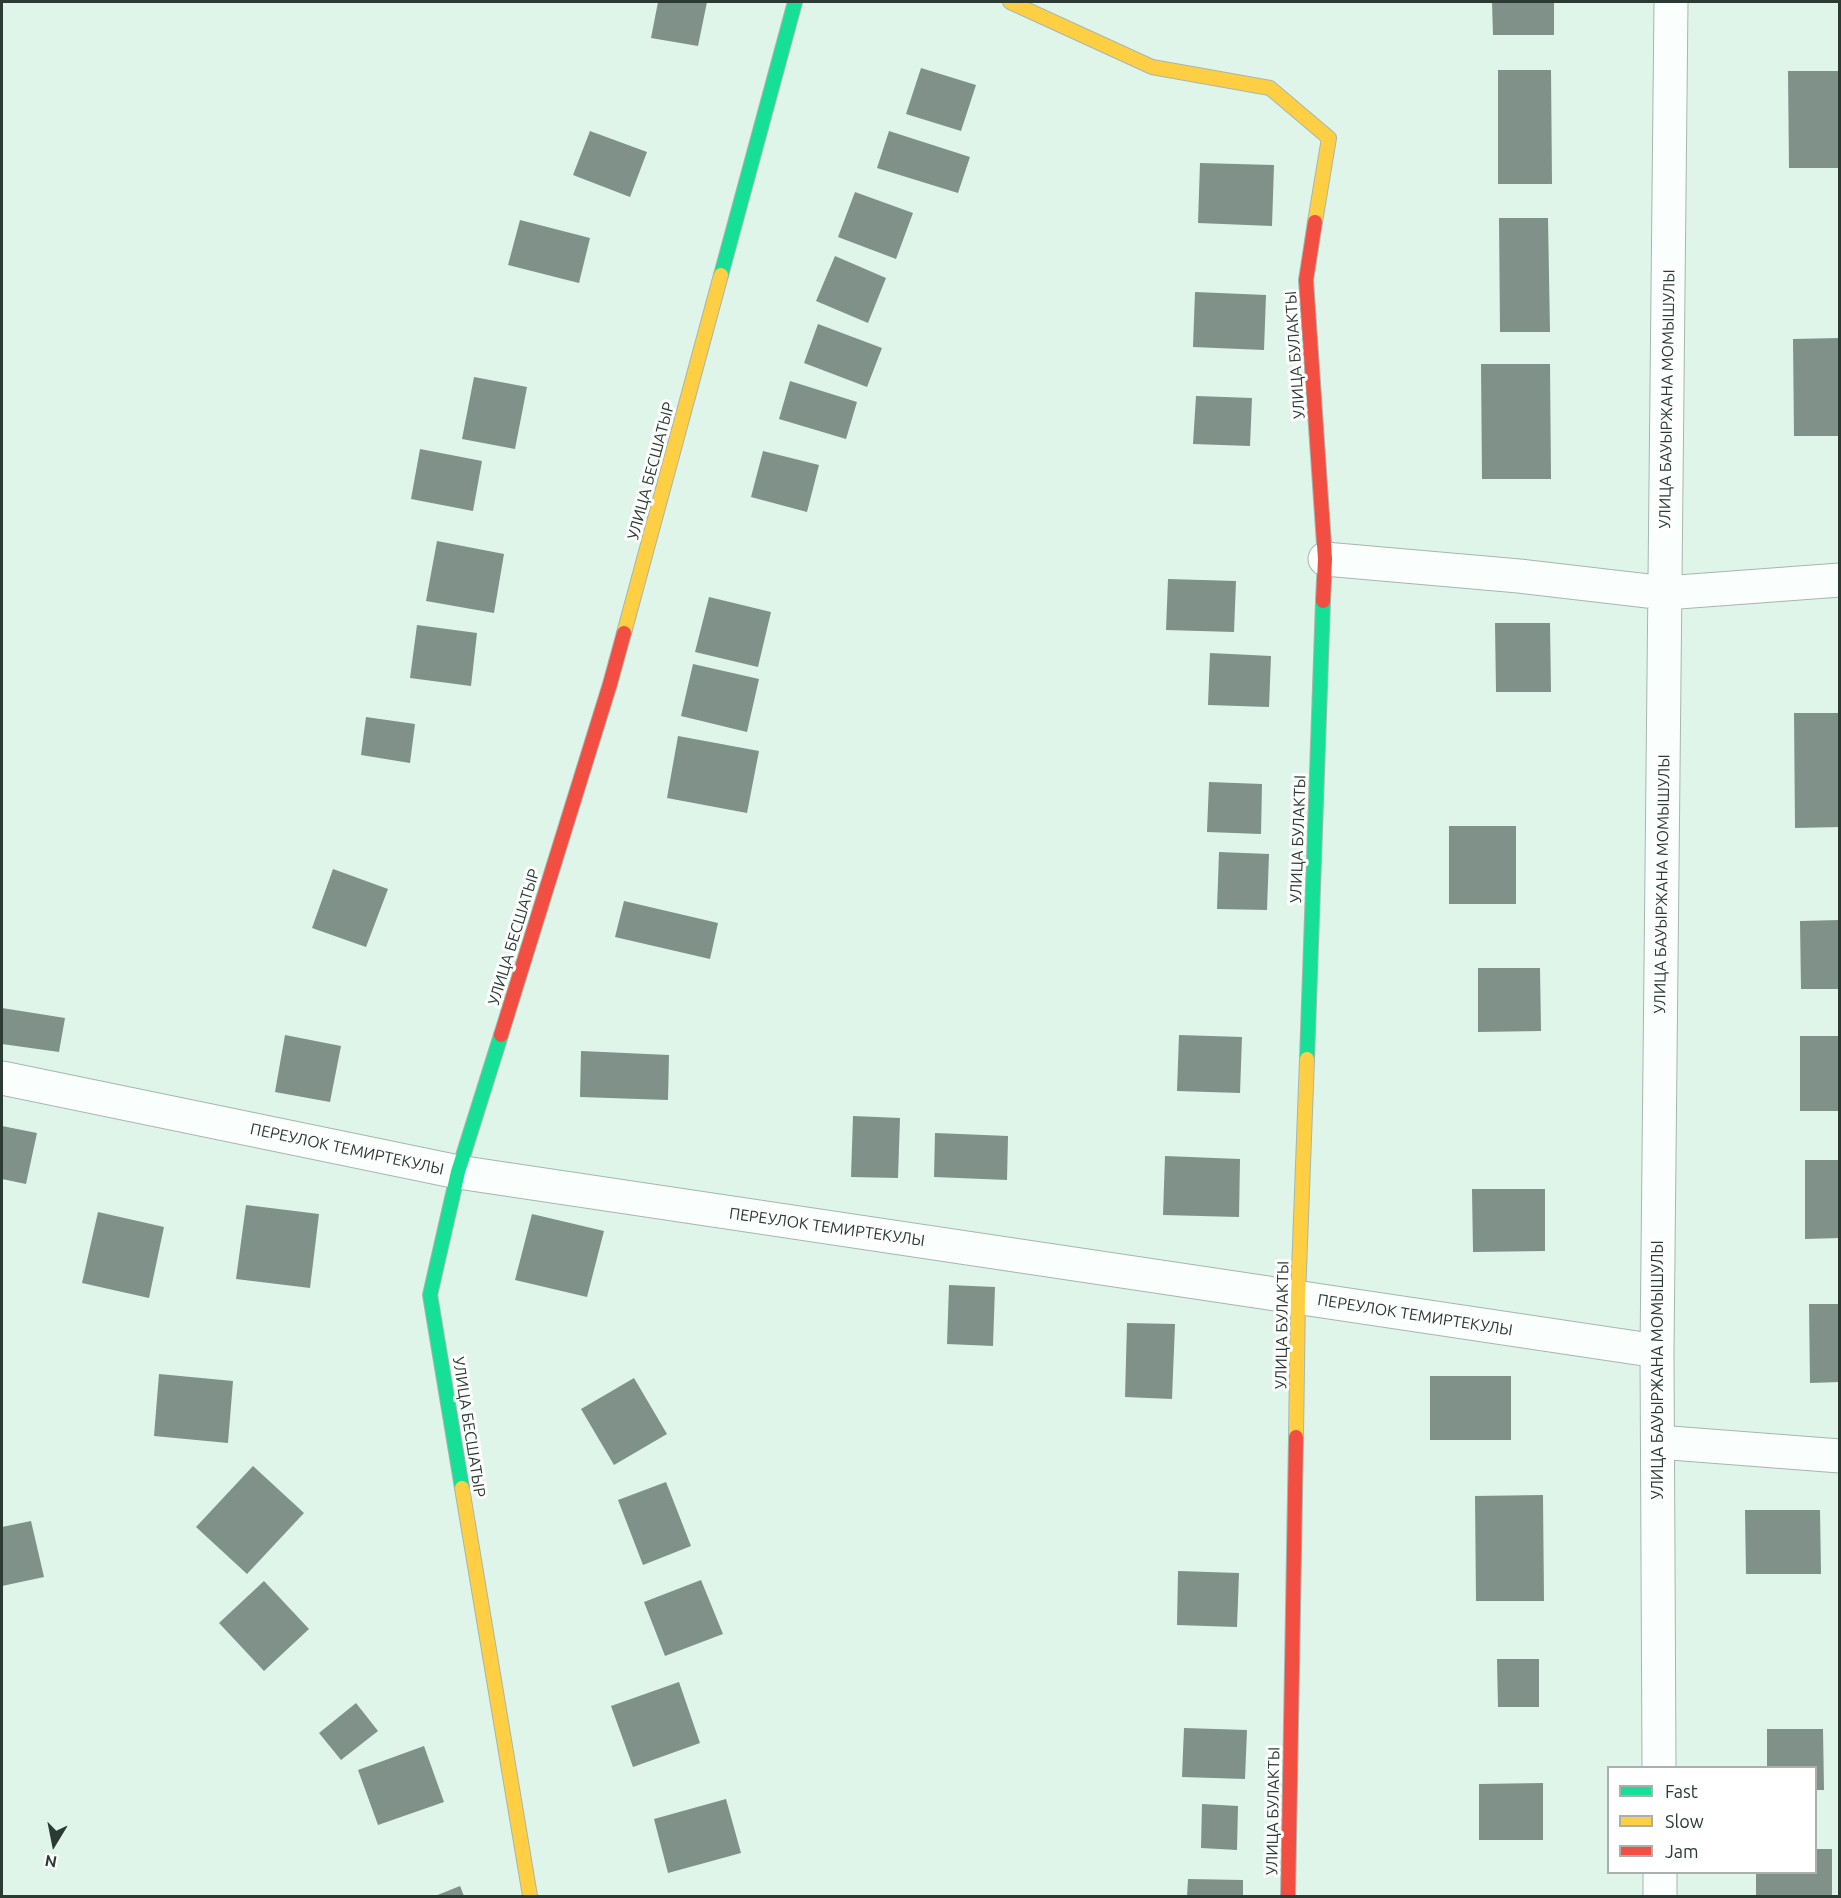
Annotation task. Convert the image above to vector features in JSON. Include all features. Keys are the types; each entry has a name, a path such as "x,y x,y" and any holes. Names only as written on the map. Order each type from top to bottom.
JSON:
{"street":[{"name":"УЛИЦА БЕСШАТЫР","path":"530,1896 430,1295 458,1172 610,684 795,2"},
{"name":"УЛИЦА БУЛАКТЫ","path":"1010,2 1152,67 1270,88 1329,138 1306,280 1325,559 1298,1297 1288,1896"},
{"name":"УЛИЦА БАУЫРЖАНА МОМЫШУЛЫ","path":"1659,1766 1657,1351 1671,2"},
{"path":"1325,559 1519,576 1665,594 1839,580"},
{"name":"ПЕРЕУЛОК ТЕМИРТЕКУЛЫ","path":"2,1078 458,1172 1657,1351"},
{"path":"1658,1442 1839,1456"},
{"path":"1660,1874 1660,1896"}],"building":[{"path":"658,2 707,2 698,46 651,38"},
{"path":"1492,2 1554,2 1554,35 1493,35"},
{"path":"921,68 976,85 961,131 906,114"},
{"path":"1498,70 1551,70 1552,184 1498,184"},
{"path":"1788,71 1840,71 1840,168 1789,168"},
{"path":"590,131 647,152 630,197 573,175"},
{"path":"889,131 970,157 958,193 877,168"},
{"path":"1200,163 1274,165 1272,226 1198,223"},
{"path":"855,192 913,213 896,259 838,237"},
{"path":"1499,218 1548,218 1550,332 1500,332"},
{"path":"520,220 590,238 579,283 508,265"},
{"path":"835,256 886,278 868,323 816,301"},
{"path":"1195,292 1266,295 1264,350 1193,347"},
{"path":"818,324 882,348 867,387 804,363"},
{"path":"1840,338 1840,436 1794,436 1793,339"},
{"path":"1481,364 1550,364 1551,479 1482,479"},
{"path":"474,377 527,387 515,449 462,439"},
{"path":"790,381 857,402 846,439 779,419"},
{"path":"1196,396 1252,398 1250,446 1193,444"},
{"path":"420,449 482,461 473,511 411,499"},
{"path":"763,451 819,465 807,512 751,497"},
{"path":"437,541 504,554 494,613 426,601"},
{"path":"1168,579 1236,581 1234,632 1166,630"},
{"path":"709,597 771,612 758,667 695,652"},
{"path":"1495,623 1550,623 1551,692 1496,692"},
{"path":"417,625 477,633 471,686 410,678"},
{"path":"1210,653 1271,656 1269,707 1208,705"},
{"path":"693,664 759,679 747,732 681,716"},
{"path":"1794,713 1840,713 1840,827 1795,828"},
{"path":"366,717 415,724 410,763 361,755"},
{"path":"678,736 759,751 747,813 667,798"},
{"path":"1209,782 1262,784 1261,834 1207,832"},
{"path":"1449,826 1516,826 1516,904 1449,904"},
{"path":"1219,852 1269,854 1267,910 1217,909"},
{"path":"333,869 388,889 366,947 312,928"},
{"path":"624,901 718,923 710,959 615,937"},
{"path":"1840,920 1840,989 1801,989 1800,921"},
{"path":"1478,968 1540,968 1541,1031 1478,1032"},
{"path":"2,1008 65,1018 59,1052 2,1044"},
{"path":"285,1035 341,1046 330,1102 275,1092"},
{"path":"1179,1035 1242,1037 1240,1093 1177,1091"},
{"path":"1800,1036 1840,1036 1840,1111 1800,1111"},
{"path":"581,1051 669,1055 668,1100 580,1097"},
{"path":"853,1116 900,1118 898,1178 851,1177"},
{"path":"2,1126 37,1133 26,1184 2,1179"},
{"path":"935,1133 1008,1136 1007,1180 934,1177"},
{"path":"1165,1156 1240,1159 1239,1217 1163,1215"},
{"path":"1805,1160 1840,1160 1840,1238 1805,1239"},
{"path":"1472,1189 1545,1189 1545,1251 1473,1252"},
{"path":"246,1205 319,1214 310,1288 236,1279"},
{"path":"98,1212 164,1227 149,1298 82,1283"},
{"path":"532,1214 604,1231 587,1297 515,1280"},
{"path":"949,1285 995,1287 993,1346 947,1344"},
{"path":"1809,1304 1840,1304 1840,1382 1810,1383"},
{"path":"1127,1323 1175,1324 1172,1399 1125,1397"},
{"path":"159,1374 233,1381 228,1443 154,1436"},
{"path":"1430,1376 1511,1376 1511,1440 1430,1440"},
{"path":"634,1378 667,1434 614,1465 581,1409"},
{"path":"253,1466 304,1513 247,1574 196,1527"},
{"path":"666,1482 691,1546 643,1565 618,1500"},
{"path":"1543,1495 1544,1601 1476,1601 1475,1496"},
{"path":"1745,1510 1820,1510 1821,1574 1746,1574"},
{"path":"31,1521 44,1577 2,1586 2,1527"},
{"path":"1178,1571 1239,1573 1237,1627 1177,1625"},
{"path":"701,1580 723,1634 665,1656 644,1602"},
{"path":"264,1581 309,1629 264,1671 219,1623"},
{"path":"1497,1659 1539,1659 1539,1707 1498,1707"},
{"path":"679,1682 700,1743 633,1767 611,1706"},
{"path":"356,1703 378,1731 341,1760 319,1733"},
{"path":"1184,1728 1247,1730 1245,1779 1182,1777"},
{"path":"1767,1729 1823,1729 1824,1790 1817,1790 1817,1766 1767,1766"},
{"path":"424,1746 444,1802 378,1825 358,1770"},
{"path":"1543,1783 1543,1840 1479,1840 1479,1784"},
{"path":"726,1799 741,1853 668,1873 654,1819"},
{"path":"1202,1804 1238,1806 1237,1850 1201,1848"},
{"path":"1817,1849 1832,1849 1832,1896 1756,1896 1756,1874 1817,1874"},
{"path":"1188,1879 1243,1880 1243,1896 1187,1896"},
{"path":"460,1886 464,1896 435,1896"}],"traffic: fast":[{"path":"721,275 795,2"},
{"path":"1307,1059 1323,601"},
{"path":"462,1488 430,1295 458,1172 501,1035"}],"traffic: slow":[{"path":"1010,2 1152,67 1270,88 1329,138 1315,222"},
{"path":"624,633 721,275"},
{"path":"1296,1437 1298,1297 1307,1059"},
{"path":"462,1488 530,1896"}],"traffic: jam":[{"path":"1315,222 1306,280 1325,559 1323,601"},
{"path":"501,1035 624,633"},
{"path":"1288,1896 1296,1437"}]}
